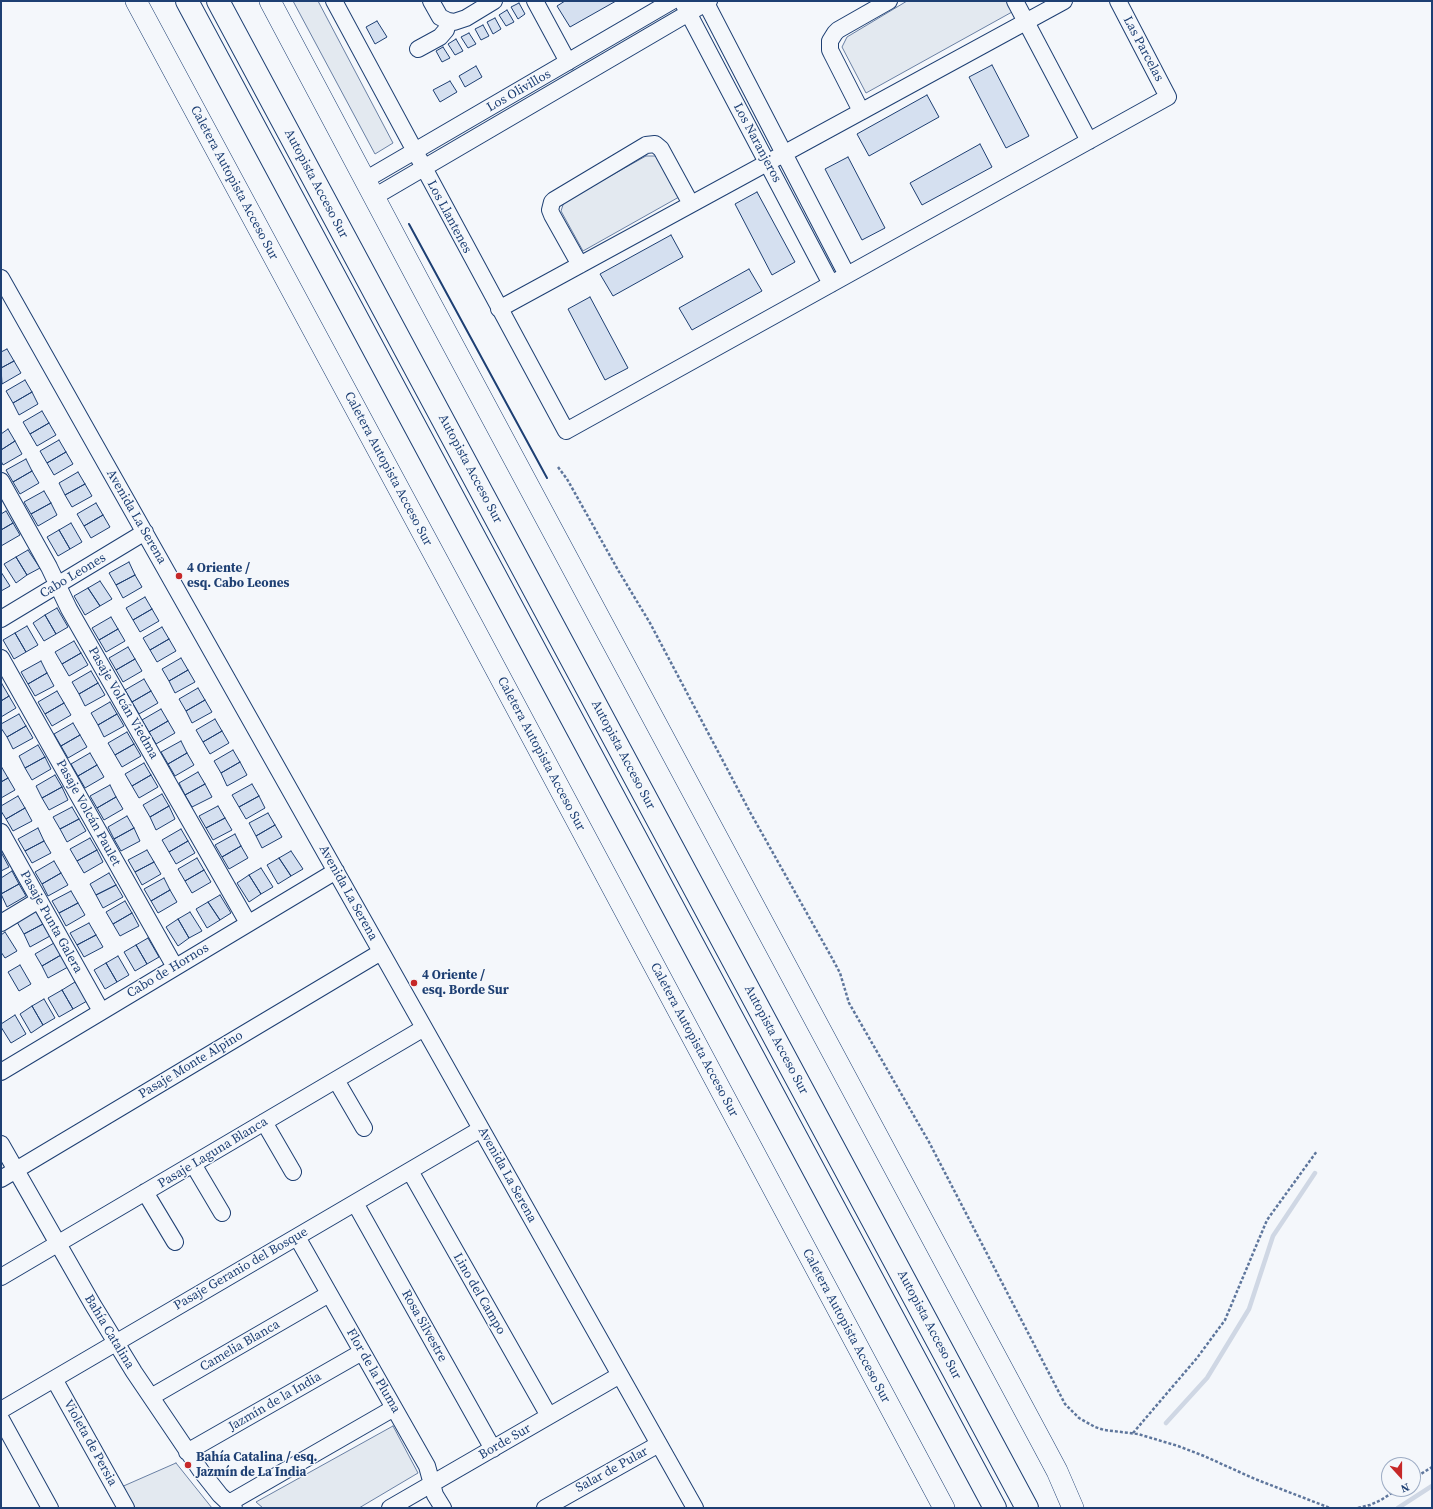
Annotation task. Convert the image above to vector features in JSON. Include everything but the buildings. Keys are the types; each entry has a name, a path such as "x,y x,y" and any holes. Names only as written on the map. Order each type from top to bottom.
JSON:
{"highway":[{"name":"Autopista Acceso Sur","path":"187,1 995,1508"},
{"name":"Autopista Acceso Sur","path":"218,1 1028,1508"}],"main road":[{"name":"Caletera Autopista Acceso Sur","path":"136,1 469,619 944,1508"},
{"path":"270,1 1057,1470 1073,1508"}],"street":[{"name":"Los Llantenes","path":"334,1 414,152 566,431 831,284"},
{"path":"431,1 440,17 448,21 460,21 494,1"},
{"path":"535,1 568,62"},
{"name":"Los Olivillos","path":"370,189 414,152 672,1"},
{"path":"861,111 830,50 830,41 834,33 838,30 890,1"},
{"path":"831,284 1089,141 1015,1"},
{"path":"499,308 1064,1"},
{"name":"Las Parcelas","path":"1089,141 1168,97 1118,1"},
{"path":"370,189 423,168 685,7 707,2"},
{"name":"Los Naranjeros","path":"707,2 847,275"},
{"name":"Los Naranjeros","path":"685,7 831,284"},
{"path":"418,49 440,36 446,30 448,21"},
{"path":"580,265 552,215 550,210 552,202 646,145 655,144 661,149 690,204"},
{"name":"Avenida La Serena","path":"1,278 659,1444 691,1507"},
{"name":"Pasaje Volcán Viedma","path":"1,481 49,567 67,605 248,923"},
{"name":"Cabo Leones","path":"1,619 145,532"},
{"name":"Pasaje Volcán Paulet","path":"1,658 175,967"},
{"name":"Pasaje Punta Galera","path":"1,832 102,1011"},
{"name":"Cabo de Hornos","path":"1,1072 336,871"},
{"path":"1,922 39,900"},
{"name":"Pasaje Monte Alpino","path":"1,1179 381,952"},
{"name":"Pasaje Laguna Blanca","path":"1,1277 424,1028"},
{"path":"336,1080 364,1128"},
{"path":"264,1122 293,1172"},
{"name":"Pasaje Geranio del Bosque","path":"1,1410 482,1129"},
{"name":"Bahía Catalina","path":"1,1144 116,1343 187,1452 212,1485 231,1506"},
{"path":"193,1164 222,1213"},
{"name":"Lino del Campo","path":"410,1171 549,1416"},
{"path":"145,1192 175,1242"},
{"name":"Rosa Silvestre","path":"354,1203 493,1449"},
{"name":"Flor de la Pluma","path":"297,1237 427,1466 435,1495 443,1508"},
{"name":"Camelia Blanca","path":"151,1398 329,1294"},
{"name":"Jazmín de la India","path":"187,1452 362,1352"},
{"name":"Borde Sur","path":"390,1508 620,1375"},
{"name":"Violeta de Persia","path":"54,1379 126,1508"},
{"path":"231,1506 394,1408"},
{"path":"1,1419 50,1508"},
{"name":"Salar de Pular","path":"545,1508 659,1444"}],"path":[{"path":"558,467 567,479 618,570 650,623 750,812 832,958 840,974 848,1003 929,1142 1060,1395 1071,1411 1086,1423 1104,1430 1133,1433 1158,1440 1204,1456 1255,1479 1330,1508"},
{"path":"1133,1433 1197,1358 1225,1320 1267,1220 1317,1151"},
{"path":"1421,1474 1432,1467"},
{"path":"1358,1508 1370,1505 1386,1497"}],"shaded area":[{"path":"293,1 318,1 393,143 375,154"},
{"path":"907,1 1007,1 1012,12 866,93 842,47 847,37"},
{"path":"646,156 656,156 679,197 583,251 561,211 564,202"},
{"path":"393,1426 418,1473 359,1508 263,1508 256,1502"},
{"path":"176,1463 212,1508 131,1508 119,1488"}],"waterway":[{"path":"1166,1423 1207,1378 1249,1309 1273,1236 1315,1173"},
{"path":"1398,1508 1432,1486"}],"wall":[{"path":"409,224 547,478"}],"place":[{"name":"4 Oriente / esq. Cabo Leones","path":"179,576"},
{"name":"4 Oriente / esq. Borde Sur","path":"414,983"},
{"name":"Bahía Catalina / esq. Jazmín de La India","path":"188,1465"}]}
